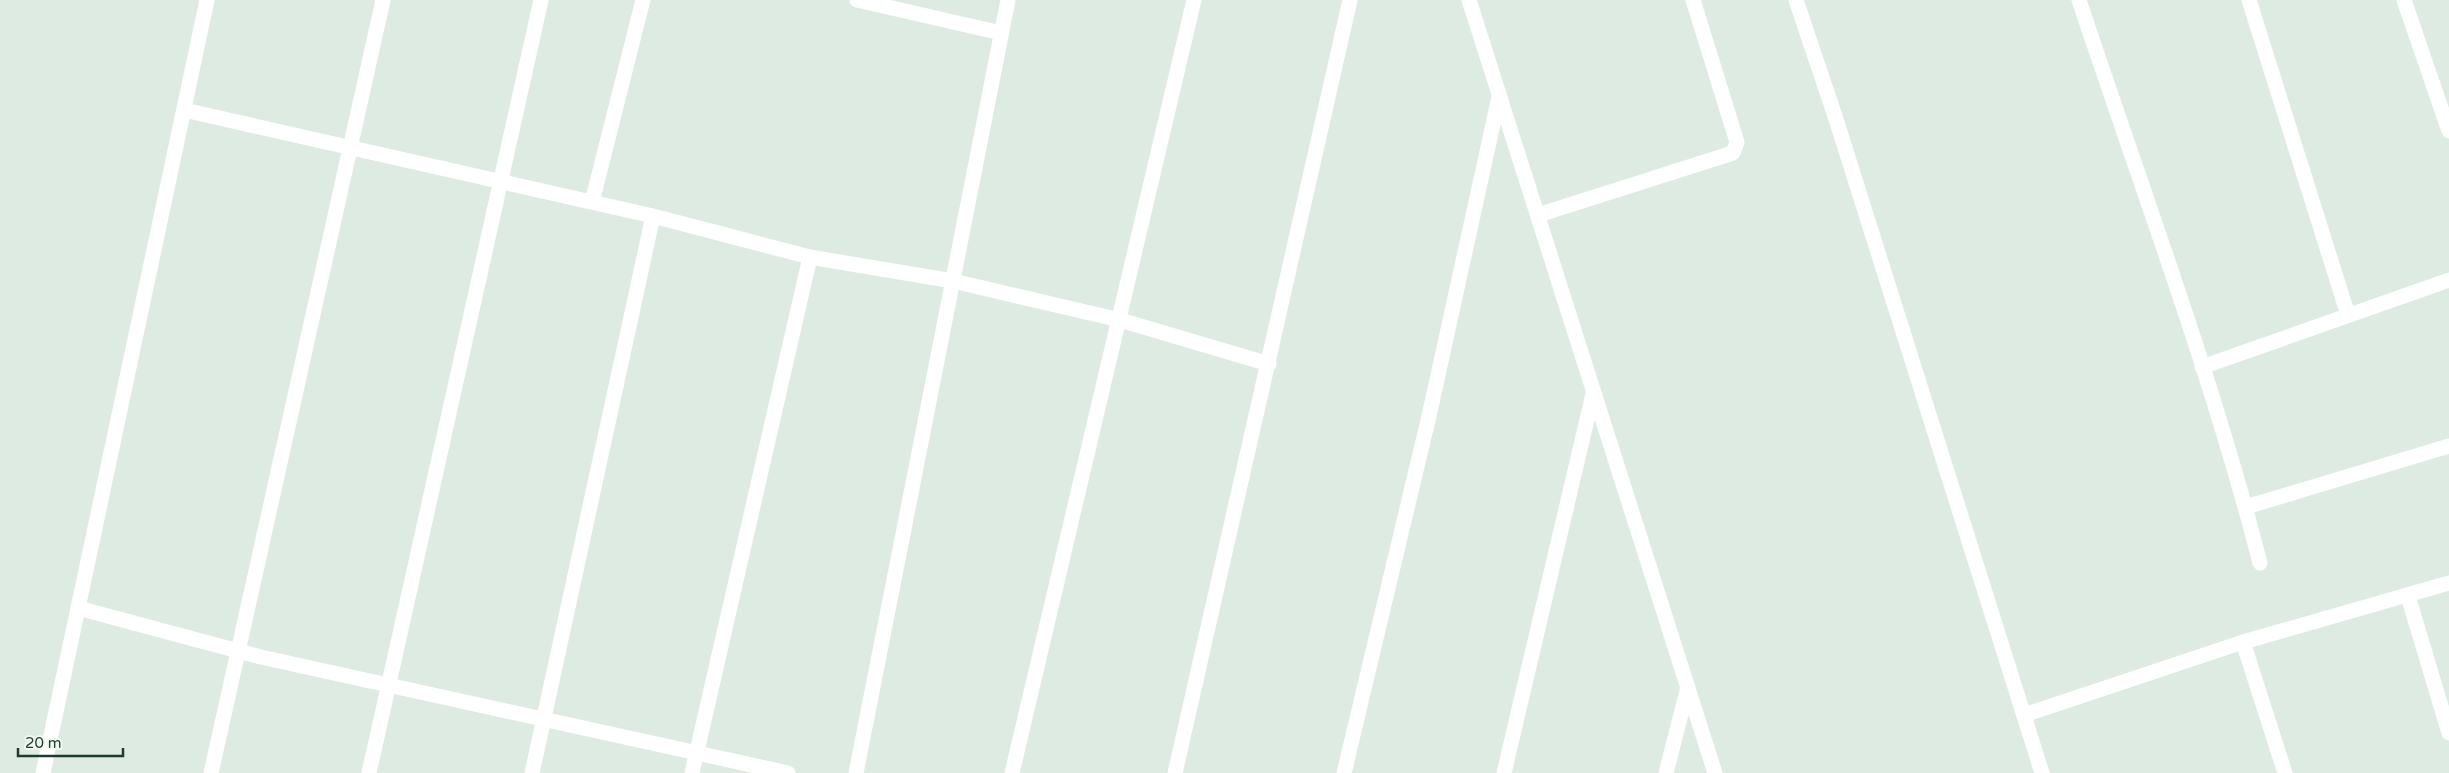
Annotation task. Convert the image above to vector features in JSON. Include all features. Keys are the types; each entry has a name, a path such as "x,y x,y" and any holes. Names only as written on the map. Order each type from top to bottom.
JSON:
{"street":[{"path":"43,773 208,0"},
{"path":"211,773 383,0"},
{"path":"369,773 541,0"},
{"path":"592,202 643,0"},
{"path":"856,773 1008,0"},
{"path":"1012,773 1194,0"},
{"path":"1175,773 1350,0"},
{"path":"1469,0 1715,773"},
{"path":"1538,215 1733,153 1737,142 1693,0"},
{"path":"1796,0 1835,116 2042,773"},
{"path":"2079,0 2202,367 2246,507 2260,563"},
{"path":"2249,0 2348,315"},
{"path":"2404,0 2449,132"},
{"path":"865,1 1001,33"},
{"path":"1344,773 1429,416 1499,95"},
{"path":"184,110 653,216 810,257 953,281 1120,320 1268,364"},
{"path":"532,773 653,216"},
{"path":"692,773 810,257"},
{"path":"2202,367 2449,280"},
{"path":"1504,773 1593,392"},
{"path":"2246,507 2449,446"},
{"path":"2024,714 2243,642 2449,583"},
{"path":"2408,596 2449,733"},
{"path":"78,608 239,651 788,773"},
{"path":"2243,642 2285,773"},
{"path":"1666,773 1688,686"}]}
